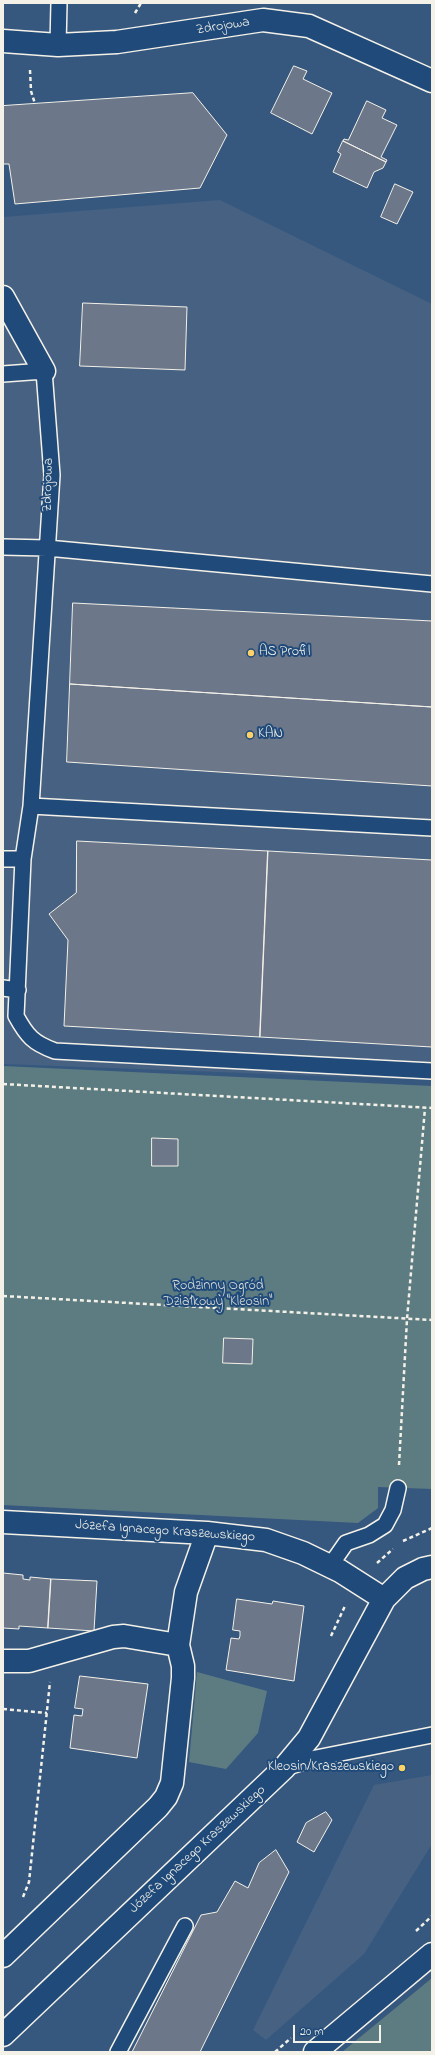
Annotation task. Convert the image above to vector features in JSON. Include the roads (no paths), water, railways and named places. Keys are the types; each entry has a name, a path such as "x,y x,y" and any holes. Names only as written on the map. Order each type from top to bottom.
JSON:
{"street":[{"name":"Zdrojowa","path":"3,41 58,46 117,42 263,20 309,26 432,81"},
{"name":"Zdrojowa","path":"3,297 44,371"},
{"name":"Józefa Ignacego Kraszewskiego","path":"3,1522 207,1533 266,1540 303,1553 330,1566 357,1581 384,1599"},
{"path":"3,1956 158,1807 166,1797 172,1783 183,1678 183,1666 178,1645 186,1592 207,1533"},
{"name":"Józefa Ignacego Kraszewskiego","path":"3,2035 284,1768 308,1738 384,1599 405,1578 423,1569 432,1567"},
{"path":"3,1661 29,1661 113,1637 124,1636 178,1645"},
{"path":"315,2052 432,1954"}],"lane":[{"path":"58,46 59,3"},
{"path":"3,374 44,371"},
{"name":"Zdrojowa","path":"44,371 52,475 31,806 23,858 16,1016 25,1032 38,1044 54,1051 432,1071"},
{"path":"3,547 47,548 432,584"},
{"path":"31,806 432,828"},
{"path":"3,859 23,858"},
{"path":"3,988 18,990"},
{"path":"330,1566 346,1543 369,1536 385,1524 394,1510 398,1488"},
{"path":"284,1768 316,1758 432,1735"},
{"path":"118,2052 185,1926"}],"place":[{"name":"AS Profil","path":"251,653"},
{"name":"KAN","path":"250,735"},
{"name":"Kleosin/Kraszewskiego","path":"402,1768"}],"park label":[{"name":"Rodzinny Ogród Działkowy \"Kleosin\"","path":"218,1296"}]}
